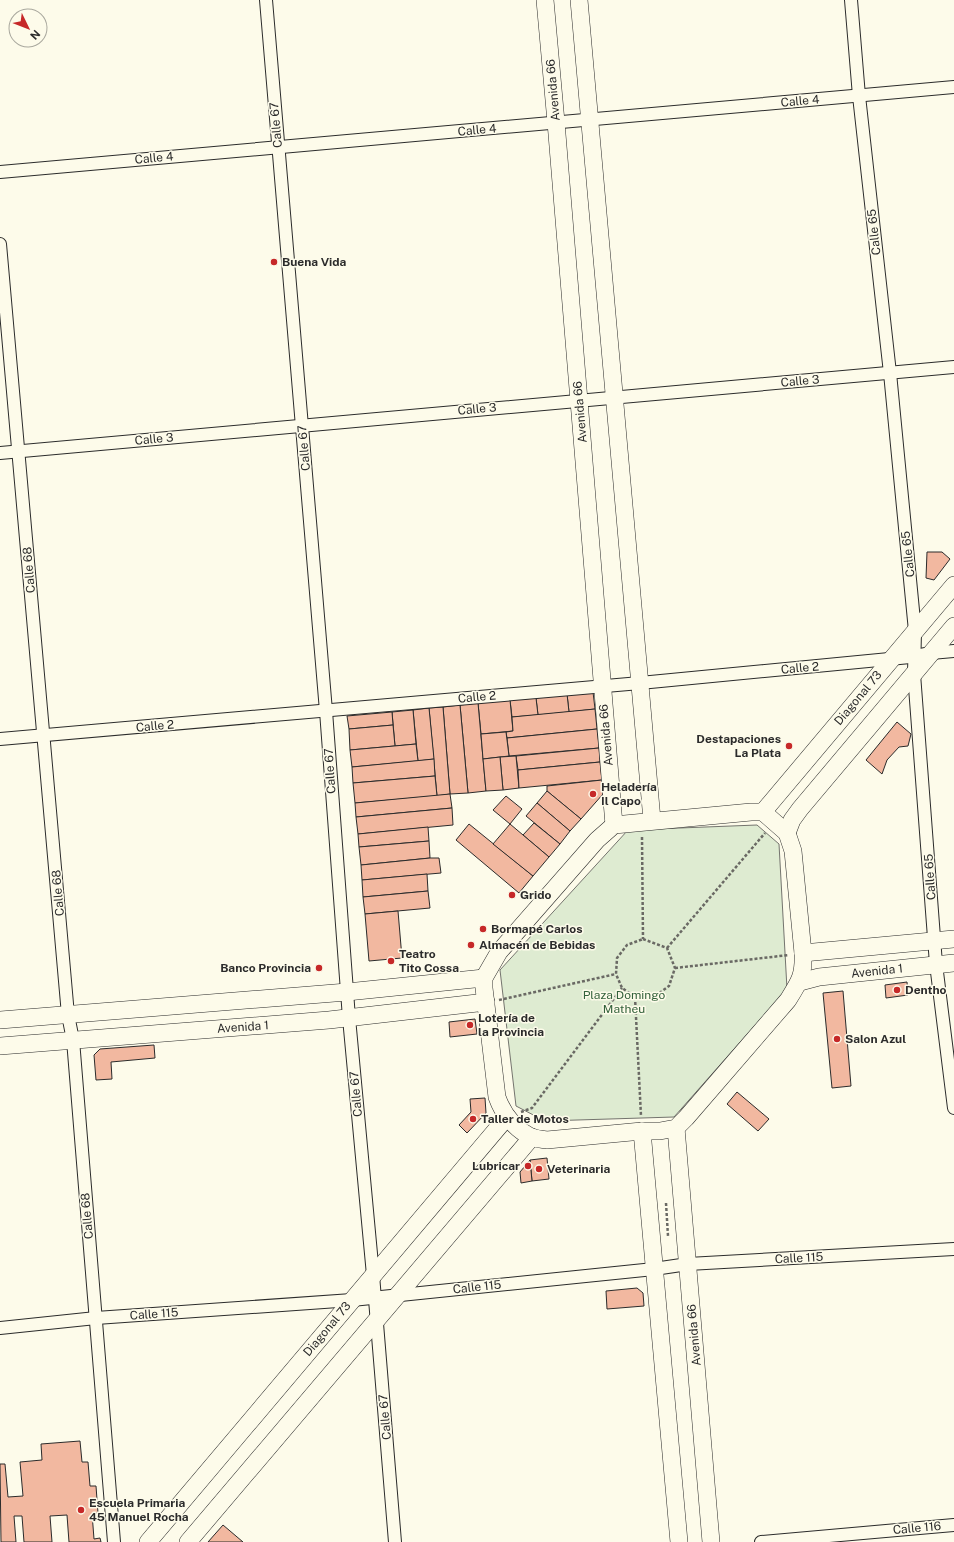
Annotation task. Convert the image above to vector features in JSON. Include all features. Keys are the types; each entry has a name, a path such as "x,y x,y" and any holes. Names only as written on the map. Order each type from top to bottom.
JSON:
{"main road":[{"name":"Avenida 66","path":"545,0 614,825"},
{"path":"579,0 652,820"},
{"name":"Diagonal 73","path":"768,817 892,659 954,585"},
{"path":"787,833 792,820 800,809 914,674 923,654 954,626"},
{"path":"768,817 787,833 793,851 804,970 800,982 788,1000 676,1128 660,1131 642,1131 547,1140 532,1137 519,1129 501,1109 498,1098 486,1002 484,978 499,952 597,840 614,825 652,820 768,817"},
{"name":"Avenida 1","path":"803,953 954,939"},
{"name":"Avenida 1","path":"800,982 819,977 954,963"},
{"path":"0,1020 348,992 484,978"},
{"name":"Avenida 1","path":"0,1046 349,1018 486,1002"},
{"name":"Diagonal 73","path":"148,1542 507,1117"},
{"name":"Avenida 66","path":"676,1128 711,1542"},
{"path":"642,1131 679,1542"},
{"path":"188,1542 532,1137"}],"street":[{"name":"Calle 67","path":"266,0 326,711 349,1018 396,1542"},
{"name":"Calle 65","path":"851,0 859,96 890,373 915,631 923,654"},
{"name":"Calle 4","path":"0,172 954,87"},
{"name":"Calle 68","path":"0,244 68,1015 73,1040 114,1542"},
{"name":"Calle 3","path":"0,453 954,367"},
{"name":"Calle 2","path":"0,739 640,683 892,659 954,651"},
{"name":"Calle 65","path":"914,674 936,964 954,1108"},
{"name":"Calle 115","path":"0,1328 96,1318 397,1296 654,1269 688,1264 954,1249"},
{"name":"Calle 116","path":"761,1542 954,1525"}],"path":[{"path":"667,948 768,817"},
{"path":"643,939 642,835 652,820"},
{"path":"643,939 667,948 675,968 669,986 654,997 635,997 622,988 616,974 617,958 628,945 643,939"},
{"path":"675,968 803,953"},
{"path":"486,1002 616,974"},
{"path":"507,1117 532,1108 622,988"},
{"path":"635,997 642,1131"}],"green space":[{"name":"Plaza Domingo Matheu","path":"757,825 779,844 787,989 674,1117 545,1121 516,1106 500,970 628,830"}],"building":[{"path":"927,552 942,552 950,559 934,580 926,578"},
{"path":"593,692 595,709 569,712 567,694"},
{"path":"567,694 569,712 538,715 536,698"},
{"path":"536,698 538,715 512,717 510,700"},
{"path":"510,700 513,731 481,734 478,703"},
{"path":"478,703 486,791 468,793 460,705"},
{"path":"460,705 468,793 450,794 443,707"},
{"path":"443,707 450,794 437,796 429,708"},
{"path":"429,708 434,759 418,761 413,710"},
{"path":"595,709 597,729 507,738 506,732 513,731 512,717"},
{"path":"413,710 416,744 395,746 392,712"},
{"path":"392,712 393,725 349,729 347,716"},
{"path":"897,722 911,734 908,746 899,747 887,760 882,774 866,760"},
{"path":"393,725 395,746 350,750 349,729"},
{"path":"597,729 599,748 509,756 507,738"},
{"path":"506,732 509,756 483,759 481,734"},
{"path":"416,744 418,761 352,767 350,750"},
{"path":"599,748 600,762 518,770 516,756"},
{"path":"516,756 519,788 503,790 500,757"},
{"path":"500,757 503,790 486,791 483,759"},
{"path":"434,759 435,776 353,783 352,767"},
{"path":"600,762 602,780 519,788 518,770"},
{"path":"435,776 437,796 355,803 353,783"},
{"path":"602,780 603,794 581,819 547,791 547,786"},
{"path":"547,791 581,819 570,831 537,803"},
{"path":"450,794 452,808 356,817 355,803"},
{"path":"506,796 522,809 510,824 493,810"},
{"path":"537,803 570,831 560,844 526,816"},
{"path":"452,808 453,825 358,834 356,817"},
{"path":"534,823 560,844 549,857 523,835"},
{"path":"469,824 533,876 519,893 456,840"},
{"path":"510,824 549,857 533,876 493,844"},
{"path":"428,827 429,841 359,847 358,834"},
{"path":"429,841 430,858 361,865 359,847"},
{"path":"439,858 441,873 362,880 361,865"},
{"path":"427,874 428,891 363,897 362,880"},
{"path":"428,891 430,908 365,914 363,897"},
{"path":"398,911 402,958 369,961 365,914"},
{"name":"Dentho","path":"907,982 908,995 886,998 885,985"},
{"name":"Salon Azul","path":"843,991 851,1086 832,1088 823,993"},
{"path":"475,1019 477,1034 450,1037 449,1022"},
{"path":"154,1045 155,1058 111,1062 112,1079 96,1080 94,1055 100,1049"},
{"path":"737,1092 769,1119 758,1131 727,1104"},
{"name":"Taller de Motos","path":"485,1098 486,1113 467,1133 459,1125 471,1112 470,1099"},
{"name":"Veterinaria","path":"547,1158 549,1179 532,1181 530,1160"},
{"name":"Lubricar","path":"530,1160 532,1181 521,1183 520,1172"},
{"path":"637,1288 643,1293 644,1306 607,1309 606,1291"},
{"path":"80,1441 82,1462 88,1462 90,1486 96,1486 98,1513 92,1513 94,1539 100,1538 101,1542 69,1542 67,1515 50,1516 52,1542 24,1542 22,1516 14,1516 16,1542 1,1542 0,1464 5,1464 8,1497 23,1496 20,1462 42,1460 41,1444"},
{"path":"223,1525 243,1542 208,1542"}],"place":[{"name":"Buena Vida","path":"274,262"},
{"name":"Destapaciones La Plata","path":"789,746"},
{"name":"Heladería Il Capo","path":"593,794"},
{"name":"Grido","path":"512,895"},
{"name":"Bormapé Carlos","path":"483,929"},
{"name":"Almacén de Bebidas","path":"471,945"},
{"name":"Teatro Tito Cossa","path":"391,961"},
{"name":"Banco Provincia","path":"319,968"},
{"name":"Dentho","path":"897,990"},
{"name":"Lotería de la Provincia","path":"470,1025"},
{"name":"Salon Azul","path":"837,1039"},
{"name":"Taller de Motos","path":"473,1119"},
{"name":"Lubricar","path":"528,1166"},
{"name":"Veterinaria","path":"539,1169"},
{"name":"Escuela Primaria 45 Manuel Rocha","path":"81,1510"}]}
